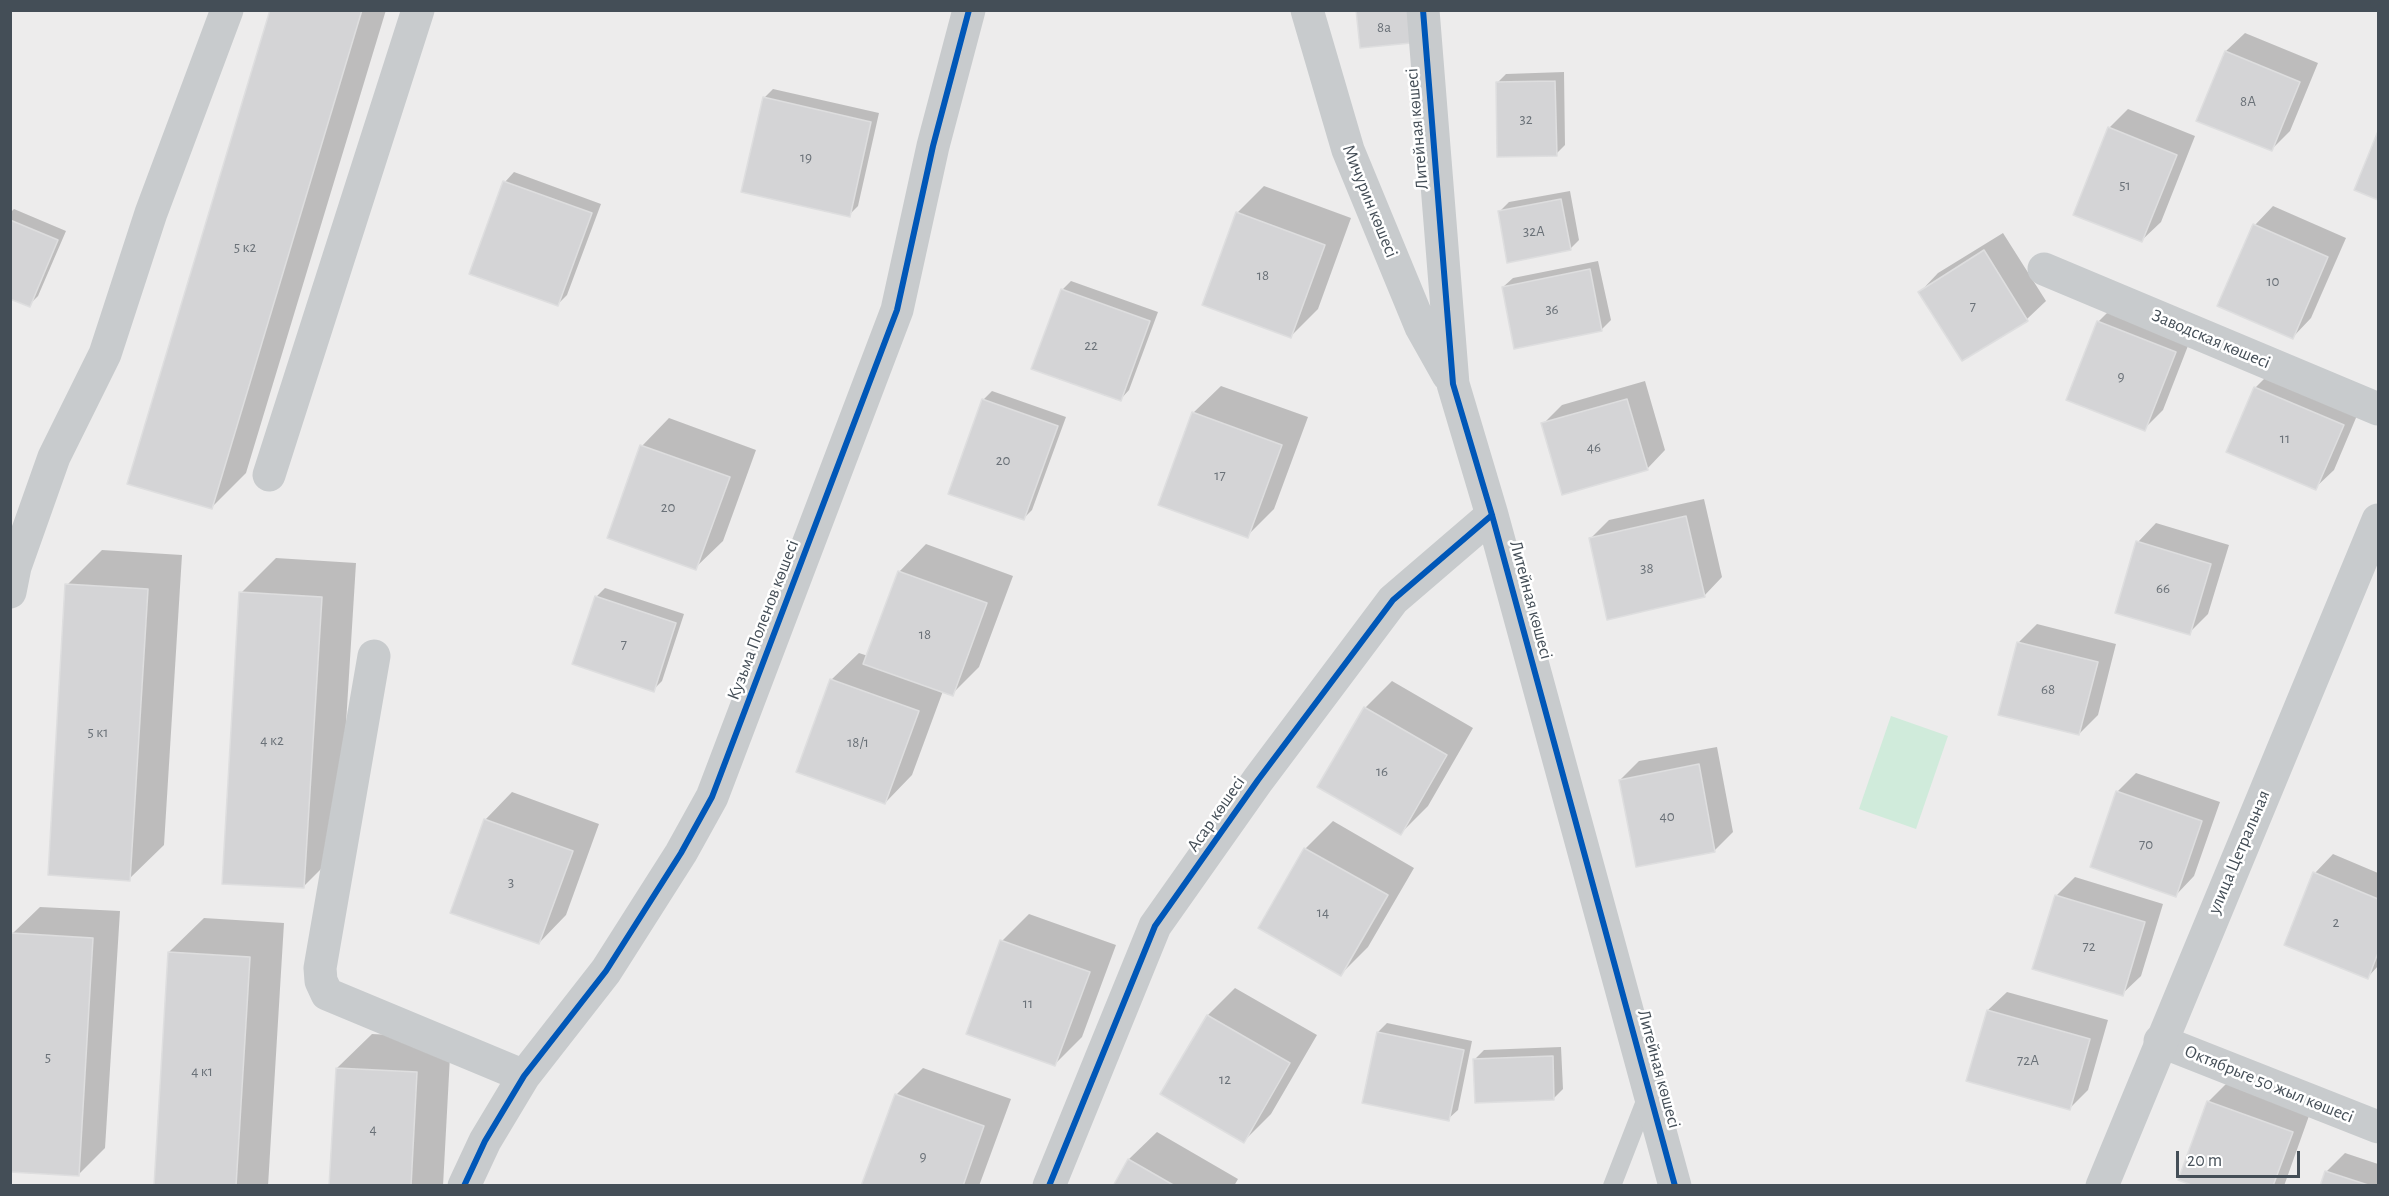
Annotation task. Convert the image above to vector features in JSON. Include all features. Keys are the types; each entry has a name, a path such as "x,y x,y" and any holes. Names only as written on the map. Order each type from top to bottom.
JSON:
{"street":[{"path":"10,592 15,567 54,457 105,354 151,213 227,10"},
{"path":"269,475 418,10"},
{"name":"Кузьма Поленов көшесі","path":"464,1185 485,1141 524,1076 606,971 681,853 712,797 897,310 933,146 969,10"},
{"name":"Мичурин көшесі","path":"1307,10 1348,150 1421,327 1453,384"},
{"name":"Литейная көшесі","path":"1423,10 1453,384 1492,515 1675,1185"},
{"name":"Заводская көшесі","path":"2044,269 2379,409"},
{"name":"Асар көшесі","path":"1049,1185 1155,926 1258,780 1393,600 1492,515"},
{"name":"улица Цетральная","path":"2102,1185 2160,1041 2379,520"},
{"path":"374,656 320,968 321,981 327,994 524,1076"},
{"name":"Октябрьге 50 жыл көшесі","path":"2160,1041 2379,1127"}],"lane":[{"path":"1612,1185 1649,1092"}],"green space":[{"path":"1891,716 1948,736 1916,829 1859,809"}],"building":[{"path":"270,10 362,10 212,509 127,484"},
{"path":"1356,10 1408,10 1411,43 1360,48"},
{"path":"2225,51 2300,82 2272,151 2196,121"},
{"path":"1555,81 1557,156 1497,157 1496,82"},
{"path":"763,97 871,122 850,217 741,192"},
{"path":"2108,127 2177,155 2142,242 2073,215"},
{"path":"2378,131 2378,200 2354,190"},
{"path":"503,181 592,213 558,306 469,274"},
{"path":"1561,199 1571,250 1507,263 1498,211"},
{"path":"1236,212 1325,245 1291,338 1202,305"},
{"path":"10,220 58,240 30,307 10,299"},
{"path":"2253,224 2328,257 2293,339 2217,306"},
{"path":"1984,250 2028,321 1962,361 1918,292"},
{"path":"1590,269 1602,331 1514,349 1502,287"},
{"path":"1061,289 1150,321 1121,401 1031,369"},
{"path":"2097,321 2176,352 2145,431 2066,400"},
{"path":"2254,387 2344,425 2316,490 2226,452"},
{"path":"982,399 1058,426 1024,520 948,494"},
{"path":"1627,399 1648,470 1562,495 1541,423"},
{"path":"1192,412 1282,445 1248,538 1158,505"},
{"path":"640,445 730,477 696,570 607,538"},
{"path":"1686,516 1705,597 1607,620 1589,538"},
{"path":"2136,541 2211,564 2190,635 2115,613"},
{"path":"898,571 987,603 953,696 863,664"},
{"path":"65,584 148,589 130,881 48,875"},
{"path":"239,592 322,597 304,888 222,884"},
{"path":"595,596 676,623 654,692 572,664"},
{"path":"2017,642 2098,662 2079,735 1998,715"},
{"path":"830,679 919,711 885,804 796,772"},
{"path":"1364,707 1447,755 1401,835 1317,787"},
{"path":"1699,764 1715,852 1636,867 1619,780"},
{"path":"2116,791 2202,821 2176,897 2090,867"},
{"path":"484,819 573,851 539,944 450,913"},
{"path":"1304,848 1388,895 1341,976 1258,928"},
{"path":"2313,872 2378,899 2378,953 2368,979 2284,945"},
{"path":"2055,895 2145,922 2123,996 2032,969"},
{"path":"11,933 93,938 79,1176 10,1172"},
{"path":"1000,940 1090,972 1055,1066 966,1034"},
{"path":"168,952 250,957 236,1186 154,1186"},
{"path":"1987,1010 2090,1039 2070,1110 1966,1081"},
{"path":"1207,1015 1290,1063 1244,1143 1160,1094"},
{"path":"1377,1032 1464,1050 1449,1121 1362,1103"},
{"path":"1553,1056 1554,1100 1475,1103 1473,1059"},
{"path":"336,1068 417,1072 411,1186 329,1186"},
{"path":"895,1094 984,1126 963,1186 861,1186"},
{"path":"2207,1101 2293,1132 2273,1186 2194,1186 2178,1180"},
{"path":"1128,1159 1175,1186 1113,1186"},
{"path":"2325,1171 2371,1186 2320,1186"}],"cycle path":[{"path":"464,1186 485,1141 524,1076 606,971 681,853 712,797 897,310 933,146 969,10"},
{"path":"1423,10 1453,384 1492,515 1675,1186"},
{"path":"1049,1186 1155,926 1258,780 1393,600 1492,515"}]}
